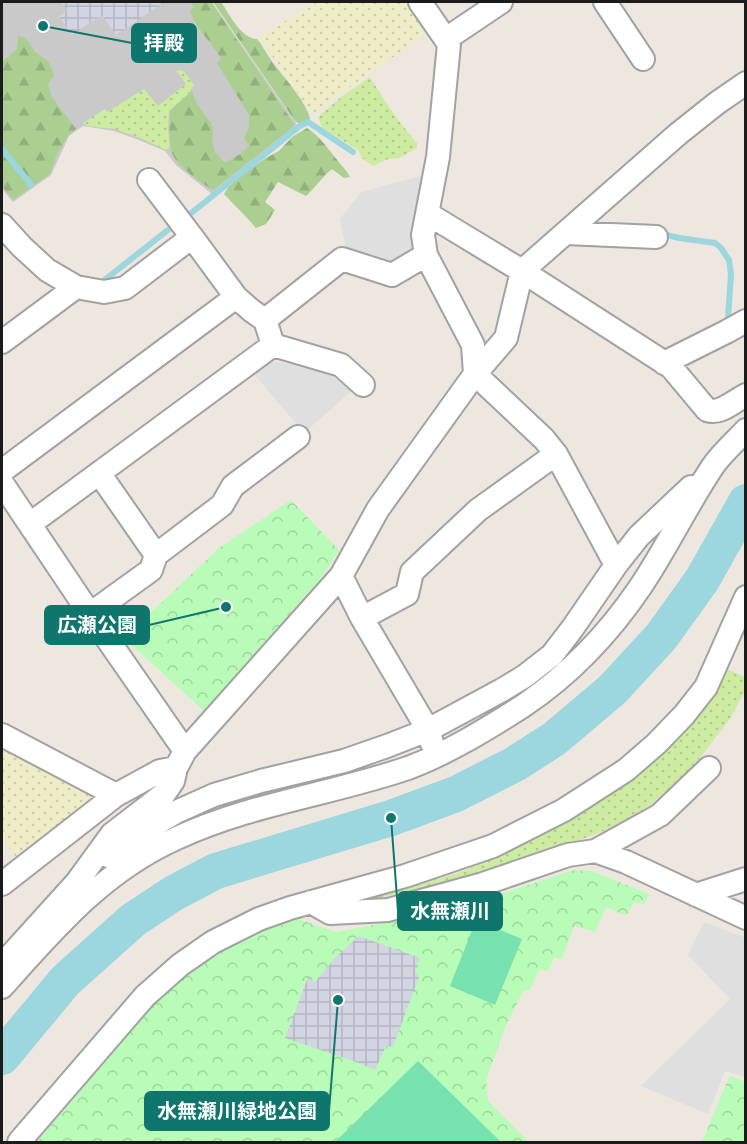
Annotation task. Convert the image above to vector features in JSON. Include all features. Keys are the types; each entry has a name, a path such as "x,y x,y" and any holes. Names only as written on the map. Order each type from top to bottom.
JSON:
{"street":[{"path":"420,2 449,44 438,157 423,235 426,255 473,345 475,374 544,439 556,454 616,565"},
{"path":"446,39 501,2"},
{"path":"605,2 642,59"},
{"path":"2,884 116,795 180,760 341,576 378,509 475,374 506,338 522,271 678,135 746,83"},
{"path":"149,180 236,297 265,320 273,345"},
{"path":"428,214 522,271 671,367 707,410 718,411 746,395"},
{"path":"2,225 47,270 76,287 104,292 125,288 192,237"},
{"path":"566,233 656,237"},
{"path":"265,320 342,258 392,275 426,255"},
{"path":"2,342 76,287"},
{"path":"2,471 236,297"},
{"path":"664,363 746,321"},
{"path":"273,345 341,365 363,385"},
{"path":"30,524 273,345"},
{"path":"77,882 125,842 176,812 214,795 344,760 428,730 502,690 538,667 552,655 639,536 715,464 746,430"},
{"path":"90,614 151,570 156,555 222,505 233,486 298,437"},
{"path":"362,618 407,594 412,572 478,510 556,454"},
{"path":"2,987 63,920 95,890 130,863 175,838 209,824 398,771 436,756 490,727 525,704 557,680 587,652 617,618 640,588 715,464"},
{"path":"99,473 156,555"},
{"path":"2,483 90,614 180,760"},
{"path":"341,576 362,618 428,730 436,756"},
{"path":"19,1143 145,996 180,965 213,942 259,919 290,908 405,876 493,846 564,810 626,770 684,715 706,687 746,597"},
{"path":"2,735 116,795"},
{"path":"2,965 77,882 112,834 164,794 173,781 180,760"},
{"path":"311,902 330,913 388,910 483,885 568,855 595,852 660,814 709,768"},
{"path":"595,852 626,862 746,918"},
{"path":"696,895 746,879"}],"shaded area":[{"path":"2,2 212,2 298,126 212,194 176,165 165,151 114,131 83,126 69,136 51,175 13,202 2,189"},
{"path":"61,2 165,2 116,35 102,15 72,35 59,16 67,11"},
{"path":"428,174 418,251 393,270 347,255 340,219 361,192"},
{"path":"271,361 340,372 355,388 304,433 255,375"},
{"path":"704,922 746,938 745,1077 725,1071 708,1114 641,1086 730,999 688,955"},
{"path":"359,936 420,958 415,970 419,977 393,1047 386,1046 375,1070 285,1038 308,977 315,982 335,958"}],"green space":[{"path":"190,2 211,2 294,124 213,190 185,169 173,155 170,139 170,111 192,91 196,102 213,127 212,142 215,152 225,163 249,146 244,138 249,127 249,115 217,63 221,59 193,18 190,11 194,7"},
{"path":"213,2 221,2 241,30 251,38 257,39 300,98 310,119 299,124 295,121"},
{"path":"317,2 409,2 430,31 312,114 259,37"},
{"path":"18,36 26,38 35,52 49,62 54,75 48,85 52,97 76,129 68,136 57,154 50,174 13,200 2,186 2,62 17,49"},
{"path":"176,70 184,71 194,85 188,94 169,111 170,147 166,150 115,129 87,126 83,123 105,109 107,112 144,89 158,106 186,84"},
{"path":"370,77 392,111 417,143 417,148 399,158 388,159 373,166 362,158 358,150 322,128 318,117"},
{"path":"307,128 324,143 350,177 344,178 332,169 306,196 278,182 265,202 275,210 266,224 256,228 224,194 231,183 279,151 292,137"},
{"path":"291,500 339,550 322,577 204,711 124,638 219,548"},
{"path":"724,668 745,677 745,691 730,719 688,773 647,807 609,829 542,854 459,880 364,900 458,873 497,857 559,826 612,794 642,772 694,721"},
{"path":"12,749 103,796 19,861 2,838 2,756"},
{"path":"574,870 592,871 649,894 644,904 634,902 626,916 606,907 595,932 574,926 562,959 554,957 548,971 539,970 530,990 523,991 506,1025 486,1080 488,1101 529,1142 37,1142 149,1010 195,966 246,937 298,919 336,932 433,916"},
{"path":"476,920 522,939 495,1005 450,986"},
{"path":"418,1061 501,1142 335,1142"},
{"path":"730,1075 745,1082 745,1142 702,1142"}],"waterway":[{"path":"100,282 300,126 308,122 353,152"},
{"path":"2,149 31,185"},
{"path":"659,233 715,243 721,248 729,260 731,274 728,318"},
{"path":"2,1057 65,981 133,920 174,893 216,871 391,818 456,794 515,764 554,739 612,690 661,637 702,580 746,502"}],"place":[{"name":"拝殿","path":"43,26"},
{"name":"広瀬公園","path":"226,607"},
{"name":"水無瀬川","path":"391,818"},
{"name":"水無瀬川緑地公園","path":"338,1000"}]}
